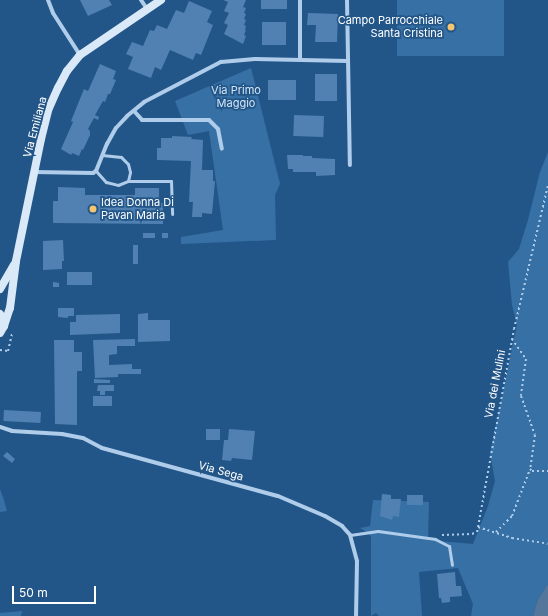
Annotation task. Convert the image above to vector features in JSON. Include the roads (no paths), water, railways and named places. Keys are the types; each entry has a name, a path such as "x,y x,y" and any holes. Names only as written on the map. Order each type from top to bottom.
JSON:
{"main road":[{"name":"Via Emiliana","path":"2,329 10,308 16,261 49,108 67,71 80,55 161,0"},
{"name":"Via Emiliana","path":"0,289 16,261"},
{"name":"Via Emiliana","path":"0,314 4,320 2,329"}],"street":[{"path":"48,0 53,13 80,55"},
{"path":"141,0 147,9"},
{"path":"300,0 300,59"},
{"path":"347,0 350,165"},
{"path":"34,172 73,174 93,173 96,170 116,128 127,116 144,102 221,62 255,59 348,61"},
{"path":"134,111 142,120 209,120 218,129 222,149"},
{"name":"Via Sega","path":"0,426 12,431 62,434 83,438 102,448 278,496 324,516 342,526 350,536"},
{"path":"350,536 357,562 356,616"}],"lane":[{"path":"102,155 121,157 128,164 130,172 128,181"},
{"path":"96,170 106,182 118,185 128,181 171,181 172,214"},
{"path":"350,536 378,531 436,539 449,546 452,565"}],"place":[{"name":"Campo Parrocchiale Santa Cristina","path":"451,27"},
{"name":"Idea Donna Di Pavan Maria","path":"93,209"}],"park label":[{"name":"Via Primo Maggio","path":"236,97"}]}
